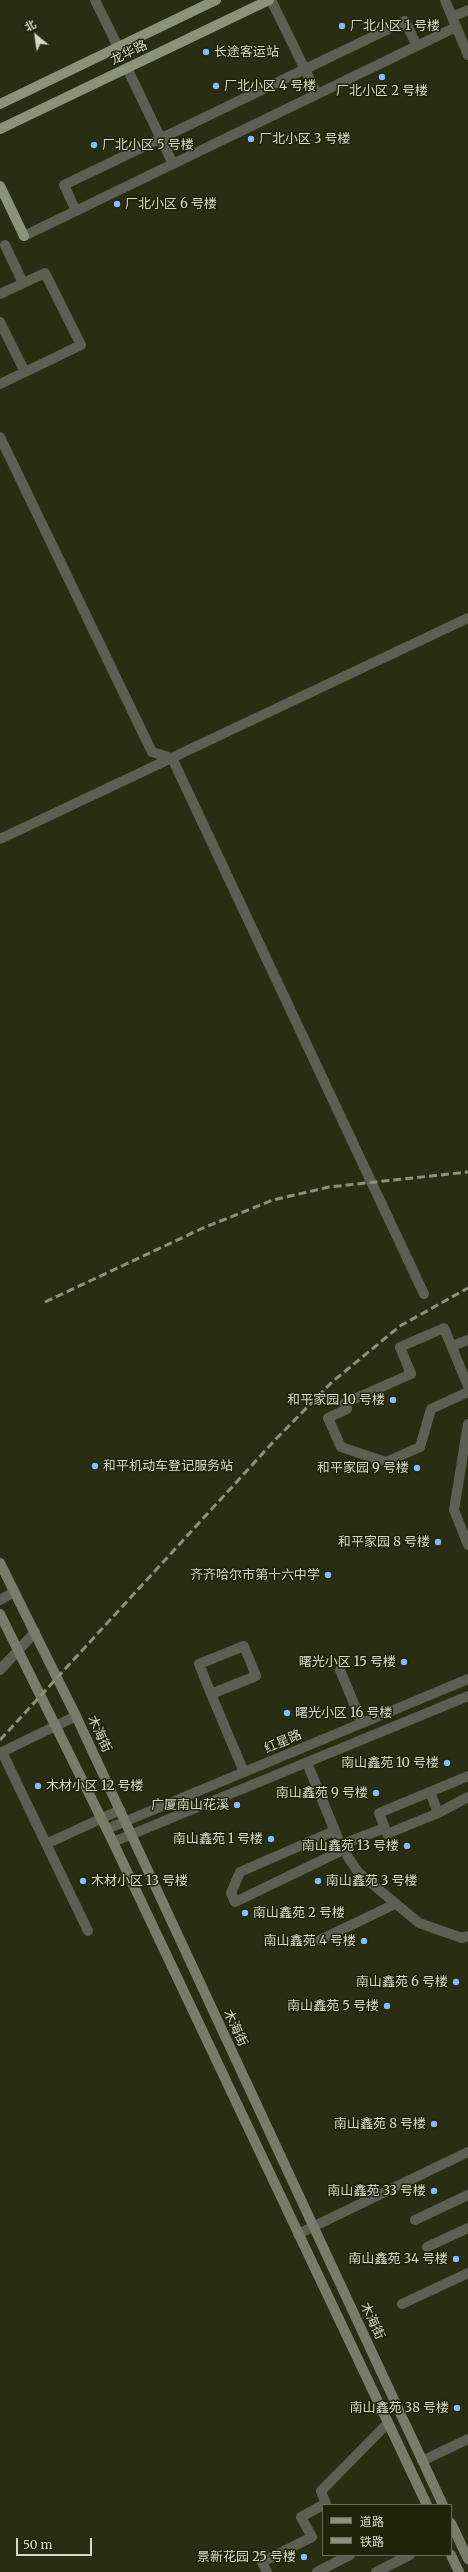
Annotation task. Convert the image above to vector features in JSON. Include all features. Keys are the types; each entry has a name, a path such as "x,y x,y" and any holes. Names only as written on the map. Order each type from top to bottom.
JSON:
{"main road":[{"name":"龙华路","path":"0,104 216,0"},
{"name":"龙华路","path":"0,129 270,0"},
{"path":"0,186 24,236"},
{"name":"木海街","path":"0,1563 76,1716 443,2504"},
{"path":"0,1614 102,1818 427,2504"},
{"path":"452,2525 468,2559"},
{"path":"451,2556 459,2572"}],"street":[{"path":"95,0 118,47"},
{"path":"270,0 317,94"},
{"path":"445,0 468,55"},
{"path":"452,17 468,10"},
{"path":"76,210 64,185 304,69 405,21 417,46"},
{"path":"24,236 456,27"},
{"path":"127,68 173,164"},
{"path":"5,245 23,283"},
{"path":"0,294 45,273 81,346 0,384"},
{"path":"0,322 24,372"},
{"path":"0,437 152,752 172,758 424,1294"},
{"path":"0,839 468,618"},
{"path":"468,1386 444,1328 400,1347 411,1374 345,1403 347,1408 328,1418 341,1447 386,1462 420,1447 431,1409 468,1392"},
{"path":"452,1346 468,1340"},
{"path":"468,1424 454,1510 468,1545"},
{"path":"0,1600 14,1592"},
{"path":"0,1670 35,1632"},
{"path":"211,1694 256,1676 244,1646 199,1664 211,1694 244,1772"},
{"path":"340,1670 362,1723"},
{"name":"红星路","path":"107,1829 468,1679"},
{"path":"113,1842 468,1696"},
{"path":"76,1716 2,1752 88,1931"},
{"path":"306,1763 342,1848 358,1872 419,1923 462,1938 468,1936"},
{"path":"468,1776 379,1813 387,1834 438,1813 468,1797"},
{"path":"430,1792 438,1813"},
{"path":"46,1844 120,1810"},
{"path":"334,1831 240,1872 231,1893 235,1902 385,1828"},
{"path":"320,1940 395,1904"},
{"path":"298,2234 468,2152"},
{"path":"415,2220 468,2194"},
{"path":"427,2247 468,2228"},
{"path":"402,2304 468,2273"},
{"path":"325,2504 321,2491 388,2423"},
{"path":"422,2461 468,2439"},
{"path":"267,2572 262,2562 312,2537 301,2517 322,2506"},
{"path":"317,2572 348,2556"},
{"path":"376,2572 408,2556"}],"railway":[{"path":"45,1302 203,1228 273,1200 329,1187 468,1172"},
{"path":"0,1740 275,1440 332,1382 400,1326 468,1288"}],"place":[{"name":"厂北小区 1 号楼","path":"342,26"},
{"name":"长途客运站","path":"206,52"},
{"name":"厂北小区 2 号楼","path":"382,77"},
{"name":"厂北小区 4 号楼","path":"216,86"},
{"name":"厂北小区 3 号楼","path":"251,139"},
{"name":"厂北小区 5 号楼","path":"94,145"},
{"name":"厂北小区 6 号楼","path":"117,204"},
{"name":"和平家园 10 号楼","path":"393,1400"},
{"name":"和平机动车登记服务站","path":"95,1466"},
{"name":"和平家园 9 号楼","path":"417,1468"},
{"name":"和平家园 8 号楼","path":"438,1542"},
{"name":"齐齐哈尔市第十六中学","path":"328,1575"},
{"name":"曙光小区 15 号楼","path":"404,1662"},
{"name":"曙光小区 16 号楼","path":"287,1713"},
{"name":"南山鑫苑 10 号楼","path":"447,1763"},
{"name":"木材小区 12 号楼","path":"38,1786"},
{"name":"南山鑫苑 9 号楼","path":"376,1793"},
{"name":"广厦南山花溪","path":"237,1805"},
{"name":"南山鑫苑 1 号楼","path":"271,1839"},
{"name":"南山鑫苑 13 号楼","path":"407,1846"},
{"name":"木材小区 13 号楼","path":"83,1881"},
{"name":"南山鑫苑 3 号楼","path":"318,1881"},
{"name":"南山鑫苑 2 号楼","path":"245,1913"},
{"name":"南山鑫苑 4 号楼","path":"364,1941"},
{"name":"南山鑫苑 6 号楼","path":"456,1982"},
{"name":"南山鑫苑 5 号楼","path":"387,2006"},
{"name":"南山鑫苑 8 号楼","path":"434,2124"},
{"name":"南山鑫苑 33 号楼","path":"434,2191"},
{"name":"南山鑫苑 34 号楼","path":"456,2259"},
{"name":"南山鑫苑 38 号楼","path":"457,2408"},
{"name":"景新花园 25 号楼","path":"304,2557"}]}
